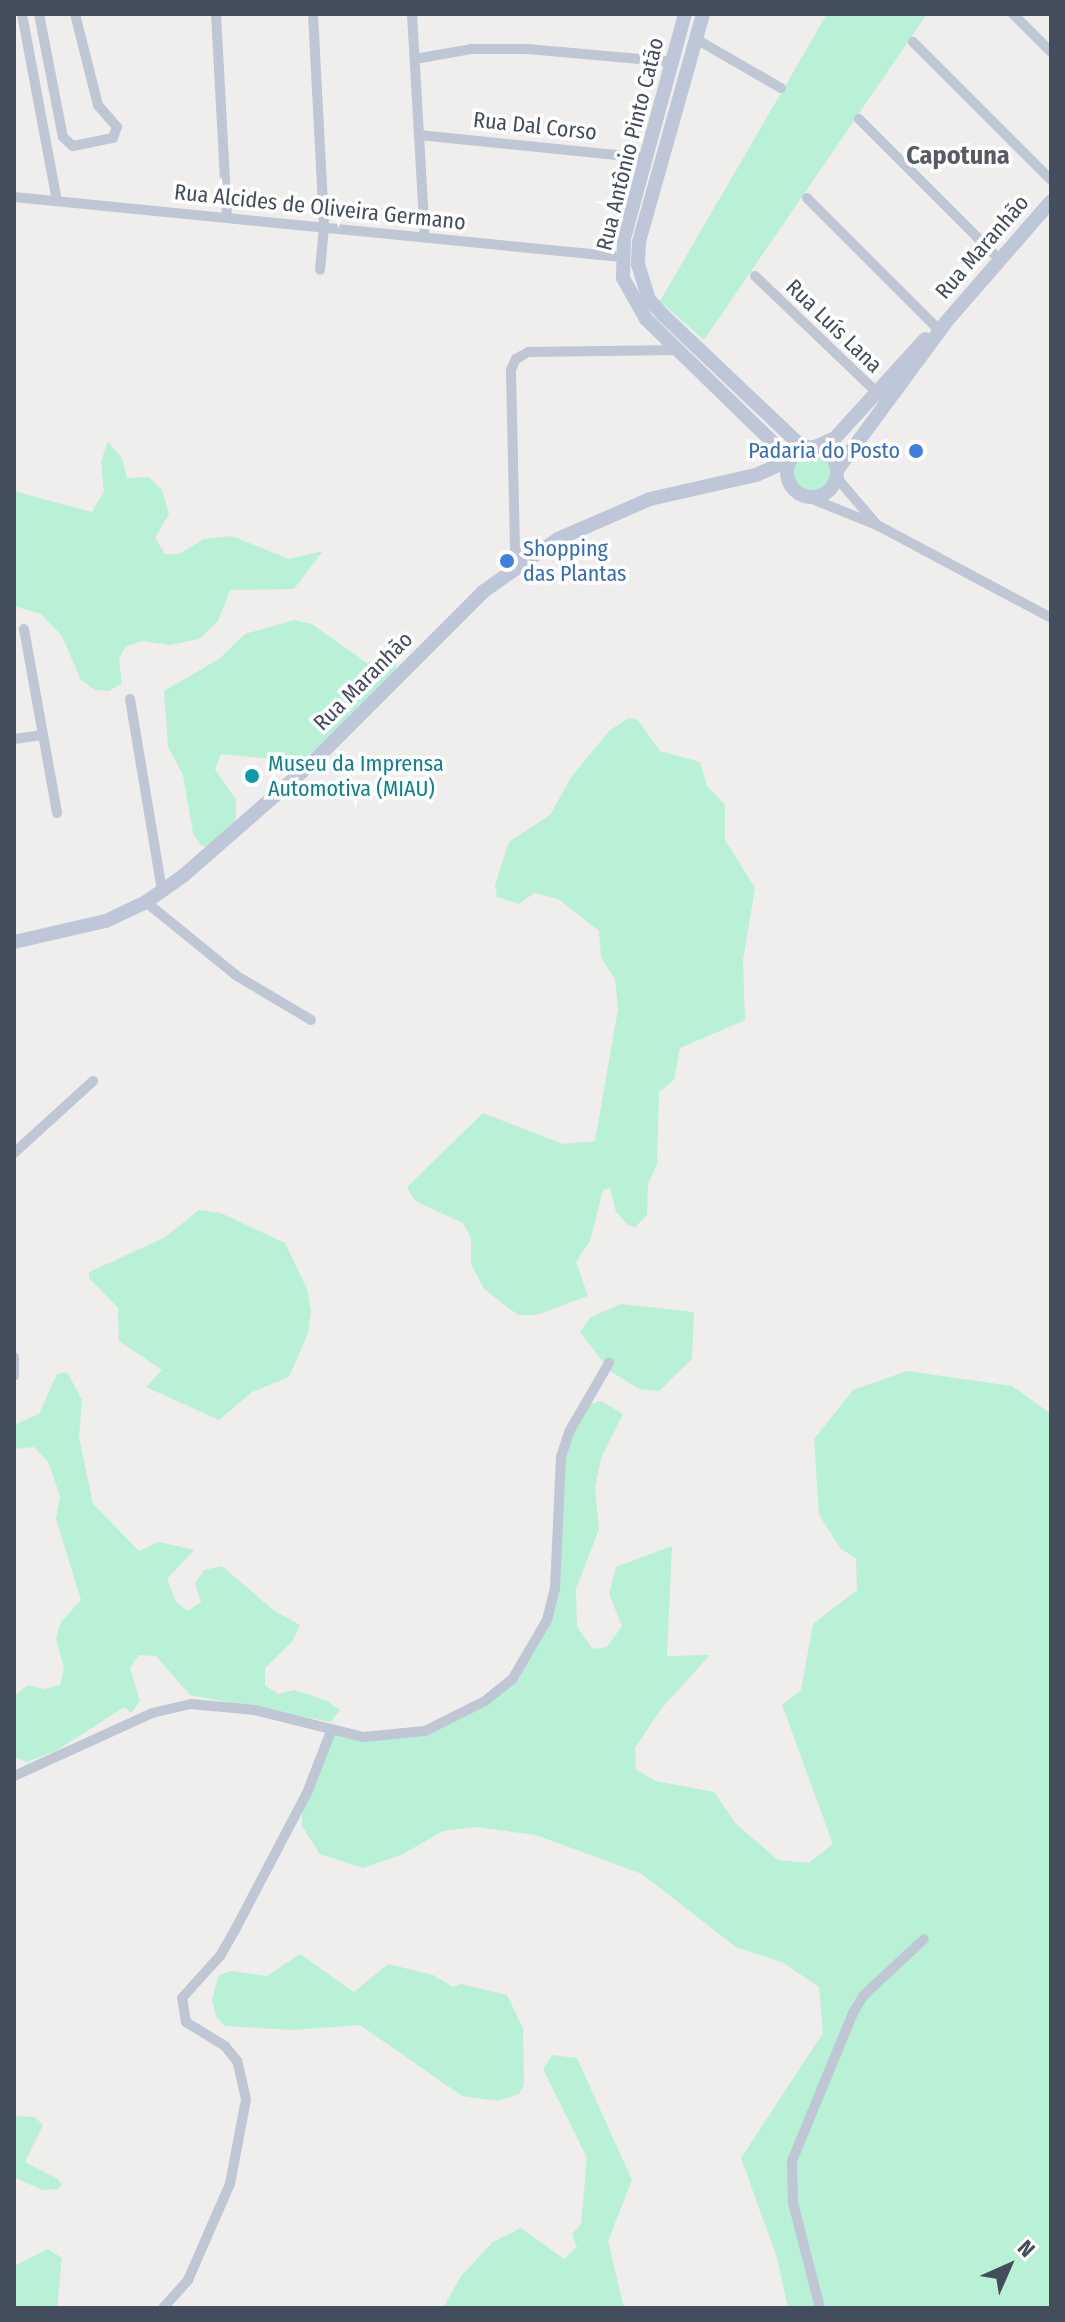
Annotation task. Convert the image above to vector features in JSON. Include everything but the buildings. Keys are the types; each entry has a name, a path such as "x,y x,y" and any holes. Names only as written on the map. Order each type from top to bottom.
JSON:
{"main road":[{"name":"Rua Antônio Pinto Catão","path":"685,14 621,257 630,299 789,459"},
{"name":"Rua Antônio Pinto Catão","path":"703,14 639,242 638,264 649,299 809,447"},
{"path":"646,158 656,164 658,177"},
{"name":"Rua Maranhão","path":"810,498 827,492 881,399 1051,201"},
{"name":"Rua Maranhão","path":"14,942 106,921 162,891 311,764 484,591 521,563 596,518 650,499 756,475 809,447 835,438 881,399"},
{"path":"809,447 832,456 837,474"},
{"path":"789,459 786,470 792,489"},
{"path":"756,475 810,498"}],"street":[{"path":"22,14 57,201"},
{"path":"39,14 63,137 73,146 113,138 117,132 98,105 75,14"},
{"path":"216,14 227,216"},
{"path":"313,14 324,227 320,270"},
{"path":"412,14 425,238"},
{"path":"1013,14 1051,52"},
{"path":"696,39 781,88"},
{"path":"913,42 1051,180"},
{"path":"415,59 472,49 673,62"},
{"path":"859,119 1000,260"},
{"name":"Rua Dal Corso","path":"419,135 646,158"},
{"name":"Rua Alcides de Oliveira Germano","path":"14,197 621,257"},
{"path":"807,198 941,327"},
{"name":"Rua Luís Lana","path":"755,276 881,399"},
{"path":"521,563 514,520 511,370 516,359 528,352 678,350"},
{"path":"837,474 879,526"},
{"path":"810,498 879,526 1051,618"},
{"path":"24,629 57,813"},
{"path":"130,699 162,891"},
{"path":"18,739 43,735"},
{"path":"146,902 237,976 311,1020"},
{"path":"14,1153 93,1081"},
{"path":"14,1357 14,1376"},
{"path":"14,1776 152,1713 191,1704 255,1710 363,1737 425,1731 456,1720 513,1678 535,1647 552,1600 557,1483 569,1432 609,1363"},
{"path":"163,2308 188,2280 230,2184 246,2099 237,2061 225,2046 186,2022 182,1998 220,1956 235,1930 307,1793 331,1731"},
{"path":"820,2308 793,2203 792,2161 835,2049 859,2004 924,1939"}],"green space":[{"path":"827,14 927,14 704,340 660,301"},
{"path":"108,442 122,458 127,478 149,477 162,490 169,514 155,538 165,554 179,554 204,539 232,536 289,559 323,551 294,589 230,590 218,621 199,639 170,645 142,641 125,647 119,659 122,683 109,691 95,690 81,680 62,636 41,614 14,606 14,491 92,512 104,491 101,461"},
{"path":"811,452 826,458 832,473 826,488 811,494 796,488 790,473 796,458"},
{"path":"294,620 312,624 367,663 398,653 395,679 301,762 221,754 215,769 236,800 236,817 231,834 218,847 201,846 193,833 183,775 168,747 164,691 219,659 245,634"},
{"path":"629,718 638,720 660,751 700,762 707,786 725,805 725,840 755,888 743,960 745,1020 680,1048 674,1080 659,1092 657,1164 648,1184 647,1215 635,1227 628,1225 616,1212 610,1188 603,1190 590,1241 576,1262 588,1296 536,1315 518,1315 484,1289 471,1264 471,1238 463,1223 415,1201 407,1187 483,1113 563,1144 595,1141 618,1009 615,979 601,958 599,931 558,899 534,893 519,904 497,897 495,885 509,842 550,815 572,776 610,730"},
{"path":"199,1210 221,1213 285,1243 307,1289 311,1311 308,1333 289,1377 252,1392 219,1420 146,1387 162,1370 119,1341 118,1308 89,1278 89,1272 164,1238"},
{"path":"621,1304 694,1312 692,1359 659,1391 639,1389 610,1371 580,1332 591,1317"},
{"path":"907,1371 1012,1386 1051,1414 1051,2308 788,2308 777,2258 741,2158 823,2033 819,1987 782,1962 736,1947 642,1874 536,1835 477,1827 443,1831 403,1854 363,1868 320,1854 302,1826 302,1806 331,1731 394,1737 456,1720 513,1678 547,1620 561,1457 587,1405 601,1401 623,1414 601,1458 595,1488 599,1529 576,1589 577,1627 593,1649 607,1647 622,1626 609,1594 616,1567 672,1546 667,1656 710,1655 661,1709 635,1748 636,1770 656,1781 714,1792 736,1824 778,1860 809,1863 833,1844 782,1705 801,1690 813,1624 857,1590 856,1558 841,1549 819,1515 814,1439 853,1390"},
{"path":"67,1372 82,1400 79,1437 93,1504 139,1551 159,1542 194,1550 167,1579 176,1602 188,1611 201,1602 195,1583 204,1570 222,1566 273,1610 300,1625 292,1642 265,1668 265,1685 278,1694 295,1690 327,1701 340,1710 331,1722 190,1695 156,1656 139,1655 130,1668 140,1701 131,1713 124,1707 56,1751 27,1762 14,1757 14,1696 28,1685 44,1689 60,1685 64,1669 56,1638 61,1622 81,1600 56,1519 60,1496 48,1462 34,1447 14,1449 14,1425 39,1414 57,1374"},
{"path":"300,1954 354,1992 388,1964 433,1975 453,1987 461,1984 507,1995 523,2028 524,2085 519,2094 498,2101 462,2096 360,2025 293,2030 225,2026 216,2016 212,1999 219,1975 231,1971 267,1976"},
{"path":"552,2055 577,2058 632,2180 608,2241 624,2308 443,2308 461,2276 493,2242 521,2228 564,2259 577,2247 572,2234 581,2224 587,2158 543,2069"},
{"path":"14,2116 35,2117 43,2125 25,2162 58,2179 62,2185 57,2189 42,2190 14,2177"},
{"path":"48,2249 62,2258 57,2308 14,2308 14,2266"}],"place":[{"name":"Padaria do Posto","path":"916,451"},
{"name":"Shopping das Plantas","path":"507,561"},
{"name":"Museu da Imprensa Automotiva (MIAU)","path":"252,776"}],"district":[{"name":"Capotuna","path":"958,156"}]}
